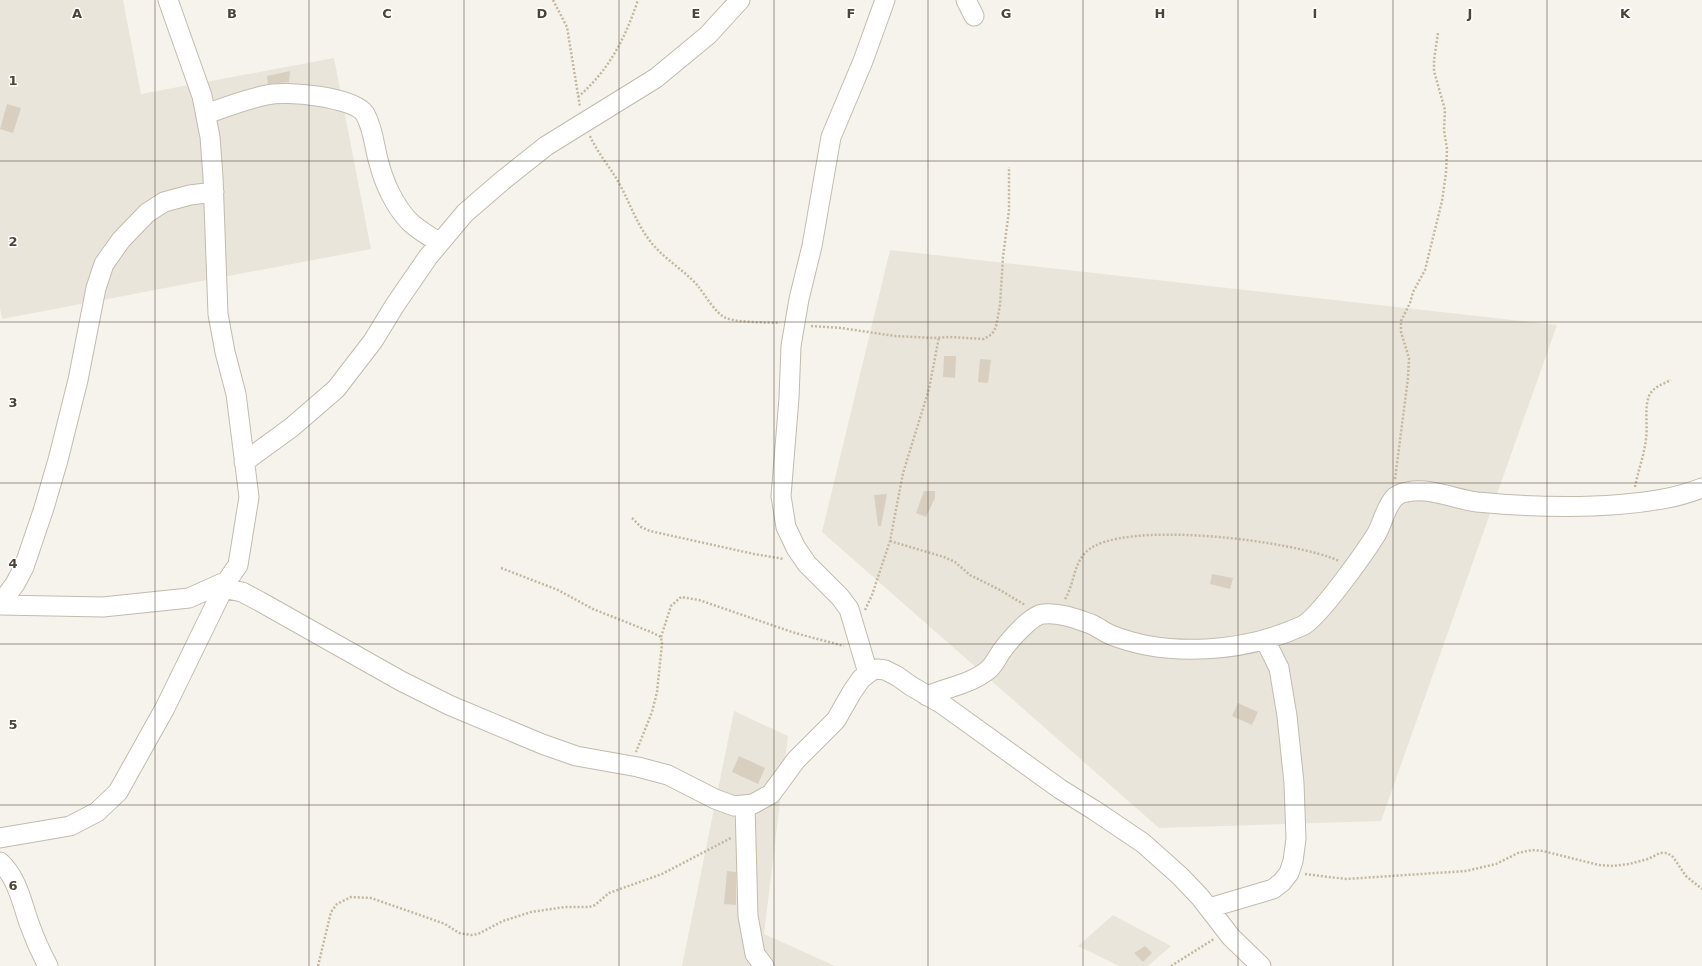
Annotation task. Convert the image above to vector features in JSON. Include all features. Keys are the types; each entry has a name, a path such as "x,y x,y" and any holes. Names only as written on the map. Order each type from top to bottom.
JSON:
{"street":[{"path":"0,838 70,826 97,812 118,792 165,708 225,585 238,565 248,497 236,394 225,352 218,314 214,192 210,137 202,96 168,0"},
{"path":"244,462 297,422 336,389 373,340 428,257 465,213 546,146 584,121 656,78 708,35 740,0"},
{"path":"868,673 849,609 840,597 811,568 796,548 786,527 782,496 789,398 789,361 799,299 812,246 831,137 863,60 885,0"},
{"path":"206,114 268,94 307,95 328,98 353,105 364,112 372,130 378,163 397,205 410,222 439,243"},
{"path":"1,601 15,584 24,567 44,508 58,460 78,380 96,288 104,264 121,240 147,213 164,202 190,194 214,192"},
{"path":"927,696 942,689 975,679 990,668 1002,650 1029,622 1041,614 1050,614 1091,625 1109,634 1135,643 1167,647 1204,650 1233,647 1265,640 1282,634 1305,624 1328,599 1377,532 1394,498 1404,492 1420,490 1473,501 1543,506 1580,506 1633,503 1670,498 1702,488"},
{"path":"1,601 103,607 189,598 225,585 260,601 401,681 449,705 542,744 576,756 631,766 668,775 715,799 734,806 753,804 771,794 796,760 836,720 861,679 868,673 877,669 885,670 942,704 1060,789 1143,843 1180,876 1209,908 1226,931 1261,966"},
{"path":"1209,908 1273,889 1282,882 1289,873 1293,861 1296,839 1294,783 1287,716 1279,668 1265,640"},
{"path":"746,805 745,828 748,916 755,954 764,966"},
{"path":"0,862 19,891 30,925 48,966"}],"path":[{"path":"553,0 566,26 578,97 584,121 601,156 619,184 640,228 656,248 680,268 698,286 720,314 726,318 794,326 826,326 896,336 984,339 992,334 996,327 1000,305 1003,257 1009,210 1009,167"},
{"path":"578,97 598,79 619,46 628,30 638,0"},
{"path":"1394,498 1395,474 1408,378 1409,358 1401,332 1401,322 1424,270 1442,201 1446,173 1447,149 1444,130 1445,110 1434,71 1434,56 1438,33"},
{"path":"855,628 872,595 890,541 903,473 929,389 938,337"},
{"path":"1633,503 1633,492 1647,438 1648,402 1650,395 1654,390 1671,380"},
{"path":"632,518 641,527 650,531 720,545 754,554 776,557 811,568"},
{"path":"890,541 944,557 955,562 970,575 1050,614 1068,595 1078,565 1086,552 1101,544 1124,538 1155,535 1183,535 1252,541 1306,550 1332,557 1352,567"},
{"path":"501,568 558,590 593,609 661,637"},
{"path":"631,766 652,712 657,692 662,644 661,637 671,606 681,597 699,600 795,633 862,651"},
{"path":"318,966 332,912 337,904 351,897 371,898 445,924 459,933 471,935 478,934 503,921 531,912 565,908 589,908 609,893 662,874 686,863 724,842 745,828"},
{"path":"1289,873 1346,879 1466,871 1496,864 1518,853 1532,850 1557,854 1599,865 1613,866 1629,864 1648,859 1660,853 1667,853 1674,857 1686,876 1702,889"},
{"path":"1171,966 1226,931"}],"shaded area":[{"path":"0,0 123,0 141,94 334,58 371,249 2,319 0,307"},
{"path":"890,250 1557,325 1381,821 1159,828 822,532"},
{"path":"734,711 788,736 764,934 835,966 682,966"},
{"path":"1113,915 1171,946 1148,966 1119,966 1078,946"}],"building":[{"path":"290,71 289,82 268,84 267,76"},
{"path":"7,104 21,108 13,133 0,129"},
{"path":"944,356 956,356 955,378 943,377"},
{"path":"980,359 991,360 988,383 978,382"},
{"path":"924,491 935,491 935,498 926,517 916,513"},
{"path":"887,494 881,526 878,526 874,495"},
{"path":"1212,574 1233,578 1230,589 1210,584"},
{"path":"1238,703 1258,712 1252,725 1232,716"},
{"path":"739,756 765,768 758,784 732,772"},
{"path":"727,871 736,872 736,905 724,904"},
{"path":"1145,946 1152,953 1143,962 1134,953"}]}
